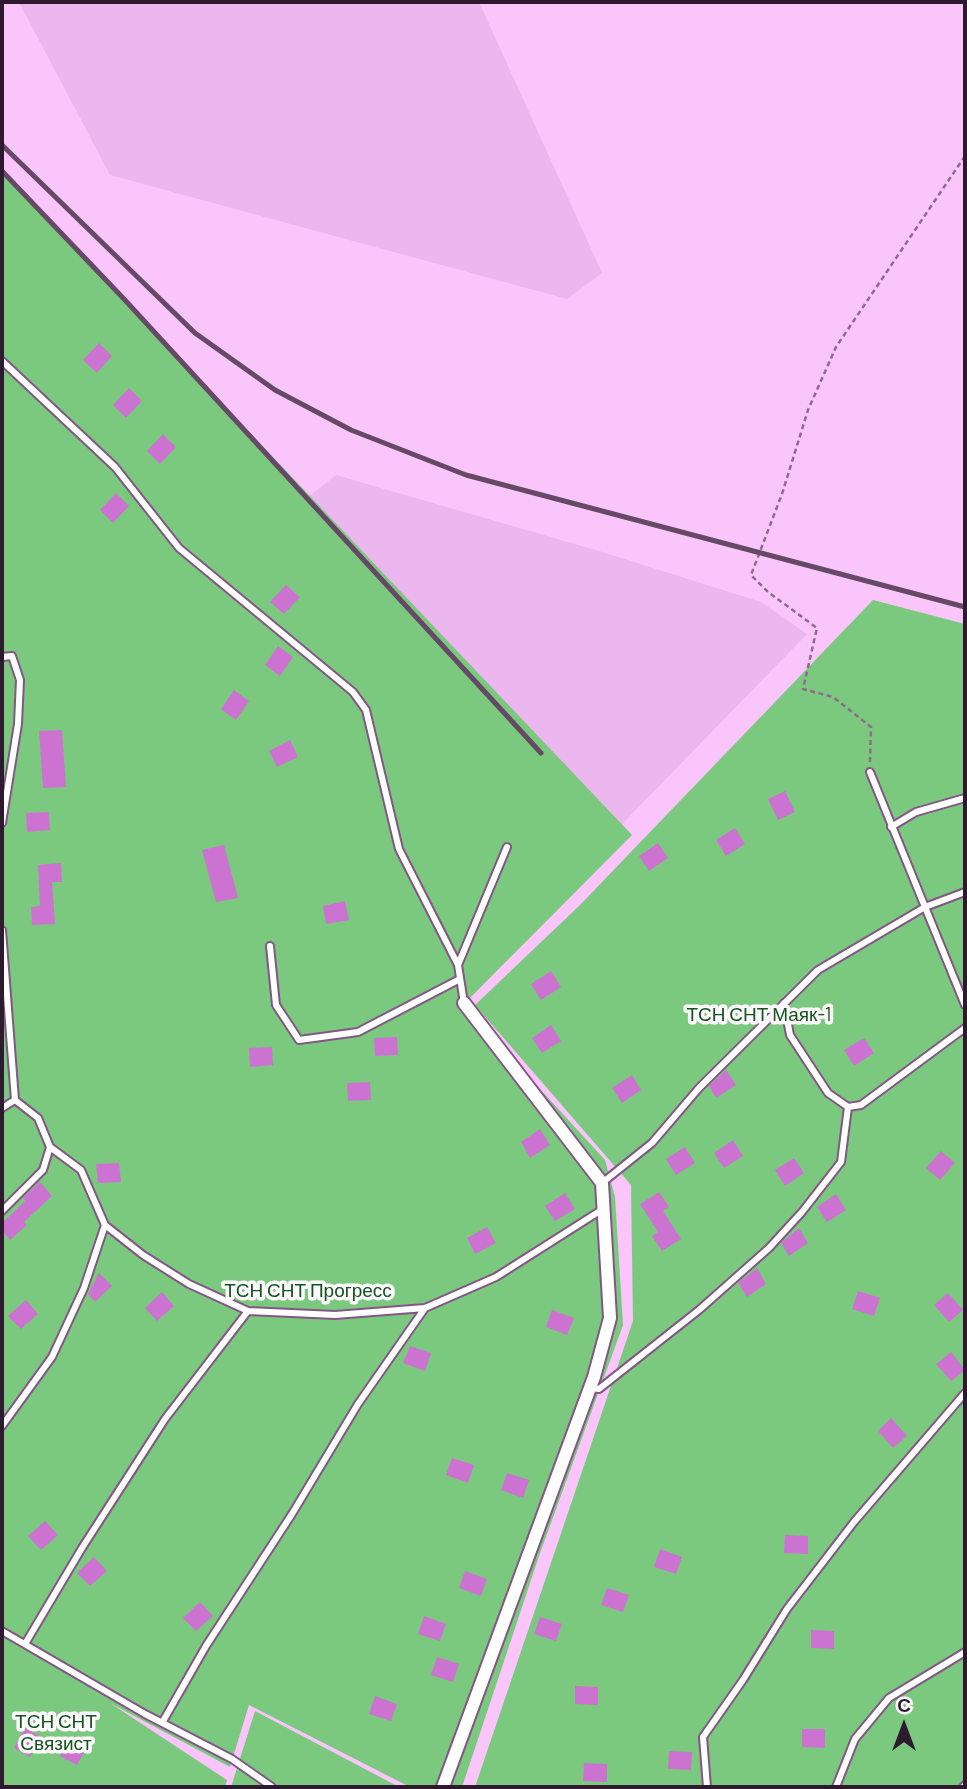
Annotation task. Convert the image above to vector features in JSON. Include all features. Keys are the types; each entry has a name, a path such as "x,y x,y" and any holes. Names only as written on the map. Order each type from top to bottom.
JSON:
{"street":[{"path":"443,1787 591,1388 610,1318 602,1183 464,1003"}],"lane":[{"path":"2,361 115,467 179,548 354,692 369,719 399,849 458,965 464,1003"},
{"path":"2,657 12,656 20,680 18,724 2,823"},
{"path":"870,772 891,827 912,869 965,1005"},
{"path":"891,827 916,812 965,798"},
{"path":"458,965 507,847"},
{"path":"602,1183 652,1143 699,1088 818,970 925,907 965,892"},
{"path":"2,930 15,1100 38,1118 50,1147 81,1170 105,1225 143,1255 189,1284 248,1311 335,1315 425,1308 496,1277 603,1209"},
{"path":"270,946 276,1004 299,1040 358,1032 460,979"},
{"path":"784,1003 790,1035 828,1093 848,1107 861,1105 965,1028"},
{"path":"2,1108 15,1100"},
{"path":"591,1388 599,1389 699,1310 769,1248 802,1212 841,1162 848,1107"},
{"path":"2,1211 43,1170 50,1147"},
{"path":"2,1426 52,1357 85,1288 105,1225"},
{"path":"162,1723 206,1646 292,1514 358,1404 425,1308"},
{"path":"25,1644 165,1419 248,1311"},
{"path":"707,1787 703,1737 743,1680 787,1609 854,1522 965,1393"},
{"path":"2,1631 162,1723 232,1759 272,1787"},
{"path":"836,1787 855,1739 889,1698 965,1652"}],"path":[{"path":"870,772 870,727 833,697 803,689 817,628 768,592 751,575 782,494 808,410 836,347 965,156"}],"shaded area":[{"path":"19,2 479,2 602,273 567,299 110,175"},
{"path":"336,475 599,551 761,602 807,634 512,937 288,513"}],"green space":[{"name":"ТСН СНТ Прогресс","path":"2,172 632,835 463,1005 605,1160 615,1197 623,1325 539,1556 462,1787 410,1787 249,1705 230,1767 110,1703 227,1780 225,1787 2,1787"},
{"name":"ТСН СНТ Маяк-1","path":"873,600 965,624 965,1787 475,1787 633,1321 631,1185 475,1005 580,905"},
{"path":"255,1711 399,1787 231,1787"}],"building":[{"path":"99,343 112,356 97,373 83,360"},
{"path":"129,388 142,401 126,418 113,405"},
{"path":"163,434 176,447 160,464 147,451"},
{"path":"116,493 129,506 113,523 100,510"},
{"path":"286,585 300,597 284,614 270,602"},
{"path":"278,646 293,657 280,676 265,665"},
{"path":"234,690 249,701 236,720 221,709"},
{"path":"62,730 66,787 43,788 39,731"},
{"path":"290,740 298,757 277,767 269,751"},
{"path":"785,791 795,812 778,820 768,799"},
{"path":"49,812 50,830 27,832 26,813"},
{"path":"735,828 745,844 726,856 716,840"},
{"path":"658,843 668,858 649,871 639,856"},
{"path":"224,845 238,898 216,902 202,850"},
{"path":"61,863 62,882 52,882 55,924 32,925 31,907 40,906 38,865"},
{"path":"345,901 349,920 326,924 323,906"},
{"path":"551,971 561,987 541,1000 531,984"},
{"path":"551,1025 561,1041 542,1053 532,1038"},
{"path":"397,1037 398,1055 375,1056 374,1038"},
{"path":"864,1038 874,1053 854,1066 844,1050"},
{"path":"272,1047 273,1065 250,1067 249,1048"},
{"path":"726,1070 736,1085 716,1098 709,1086"},
{"path":"632,1075 641,1090 622,1103 612,1088"},
{"path":"370,1082 371,1100 348,1101 347,1083"},
{"path":"540,1129 550,1145 530,1158 521,1142"},
{"path":"733,1140 743,1156 724,1168 714,1153"},
{"path":"685,1147 695,1163 676,1175 666,1159"},
{"path":"941,1151 955,1163 940,1180 926,1168"},
{"path":"794,1158 804,1173 785,1186 775,1170"},
{"path":"119,1163 121,1182 98,1183 96,1164"},
{"path":"40,1182 52,1196 24,1222 27,1225 10,1240 2,1231 2,1223"},
{"path":"659,1192 669,1207 663,1211 681,1239 662,1251 652,1236 658,1232 640,1204"},
{"path":"565,1193 575,1209 555,1221 545,1206"},
{"path":"836,1194 846,1210 827,1222 817,1207"},
{"path":"487,1227 496,1243 475,1254 467,1238"},
{"path":"799,1228 808,1243 789,1256 781,1243"},
{"path":"757,1268 766,1284 747,1297 738,1283"},
{"path":"99,1273 112,1286 95,1302 88,1294"},
{"path":"858,1291 880,1298 874,1316 852,1309"},
{"path":"162,1292 174,1306 157,1321 145,1308"},
{"path":"948,1293 963,1310 949,1322 934,1305"},
{"path":"26,1300 38,1314 21,1329 8,1316"},
{"path":"552,1310 574,1318 567,1335 546,1327"},
{"path":"410,1346 431,1353 425,1371 403,1363"},
{"path":"951,1352 965,1370 951,1381 936,1364"},
{"path":"891,1418 907,1436 893,1448 878,1431"},
{"path":"452,1458 474,1465 468,1483 446,1475"},
{"path":"507,1473 529,1480 523,1498 501,1490"},
{"path":"45,1521 58,1535 41,1550 28,1536"},
{"path":"785,1535 808,1536 808,1554 784,1553"},
{"path":"660,1549 682,1557 676,1574 654,1567"},
{"path":"94,1557 107,1571 90,1586 77,1573"},
{"path":"465,1571 487,1579 481,1596 459,1588"},
{"path":"607,1588 629,1595 623,1612 601,1605"},
{"path":"200,1602 213,1616 196,1631 183,1618"},
{"path":"424,1616 446,1624 440,1641 418,1634"},
{"path":"540,1617 562,1624 556,1641 534,1634"},
{"path":"811,1630 834,1631 834,1649 811,1648"},
{"path":"437,1657 459,1664 453,1682 431,1675"},
{"path":"575,1686 598,1687 598,1705 575,1704"},
{"path":"375,1696 397,1704 391,1721 369,1714"},
{"path":"25,1728 41,1737 30,1757 14,1748"},
{"path":"802,1729 825,1729 825,1748 802,1747"},
{"path":"72,1736 88,1745 77,1765 60,1756"},
{"path":"669,1751 692,1752 691,1770 668,1769"},
{"path":"584,1763 607,1764 607,1782 583,1781"}],"railway":[{"path":"2,145 195,333 275,390 351,430 466,475 965,607"},
{"path":"2,171 124,299 541,753"}],"park label":[{"name":"ТСН СНТ Связист","path":"56,1733"}]}
